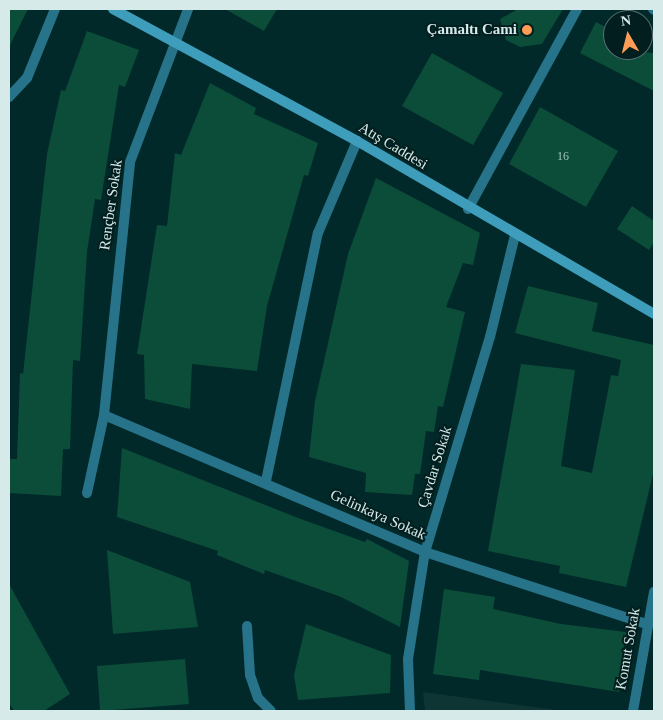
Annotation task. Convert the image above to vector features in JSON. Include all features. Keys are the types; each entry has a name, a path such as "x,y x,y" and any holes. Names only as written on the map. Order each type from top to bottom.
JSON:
{"street":[{"path":"9,97 28,78 55,9"},
{"name":"Atış Caddesi","path":"113,9 173,39 357,141 468,209 654,314"},
{"name":"Rençber Sokak","path":"87,492 104,415 130,162 173,39 188,9"},
{"path":"468,209 577,9"},
{"path":"266,481 318,232 357,141"},
{"name":"Çavdar Sokak","path":"410,711 408,659 425,552 490,337 515,235"},
{"name":"Gelinkaya Sokak","path":"104,415 266,481 425,552 646,624"},
{"name":"Komut Sokak","path":"633,711 646,624 654,592"},
{"path":"247,626 250,675 258,698 271,711"}],"shaded area":[{"path":"423,692 564,711 425,711"}],"building":[{"path":"9,9 28,9 9,47"},
{"path":"225,9 277,9 264,31"},
{"name":"Çamaltı Cami","path":"518,9 563,9 542,44 520,47 506,40 500,19"},
{"path":"596,22 603,26 603,60 653,60 654,53 654,91 580,53"},
{"path":"87,31 139,50 125,87 119,85 101,200 95,199 87,252 80,361 73,360 70,449 63,449 61,496 9,493 10,459 17,459 20,373 23,374 47,154 61,90 65,91"},
{"path":"432,53 503,93 473,145 402,106"},
{"path":"210,83 256,108 254,114 318,143 308,176 304,175 267,306 257,371 192,364 190,409 145,399 144,355 137,354 157,225 167,226 175,153 181,155"},
{"path":"540,107 618,151 586,207 509,164"},
{"path":"376,178 480,233 473,265 463,263 446,307 465,312 443,407 438,406 434,432 426,431 420,474 415,474 412,495 365,492 366,473 309,457 315,401 348,254"},
{"path":"632,206 654,221 654,242 649,250 617,229"},
{"path":"528,286 598,303 592,331 654,345 654,470 626,587 559,573 560,566 488,551 521,364 575,370 561,466 592,473 611,375 618,376 621,360 515,333"},
{"path":"122,448 298,518 365,542 367,539 409,561 400,627 341,597 265,570 264,574 217,555 218,551 117,517"},
{"path":"107,550 190,582 198,627 113,634"},
{"path":"9,584 70,694 44,711 14,711 9,703"},
{"path":"444,589 495,597 493,609 561,624 626,632 619,692 480,670 479,680 433,674"},
{"path":"306,624 391,655 390,693 298,700 294,675"},
{"path":"185,659 189,704 100,711 97,666"}],"place":[{"name":"Çamaltı Cami","path":"527,30"}]}
